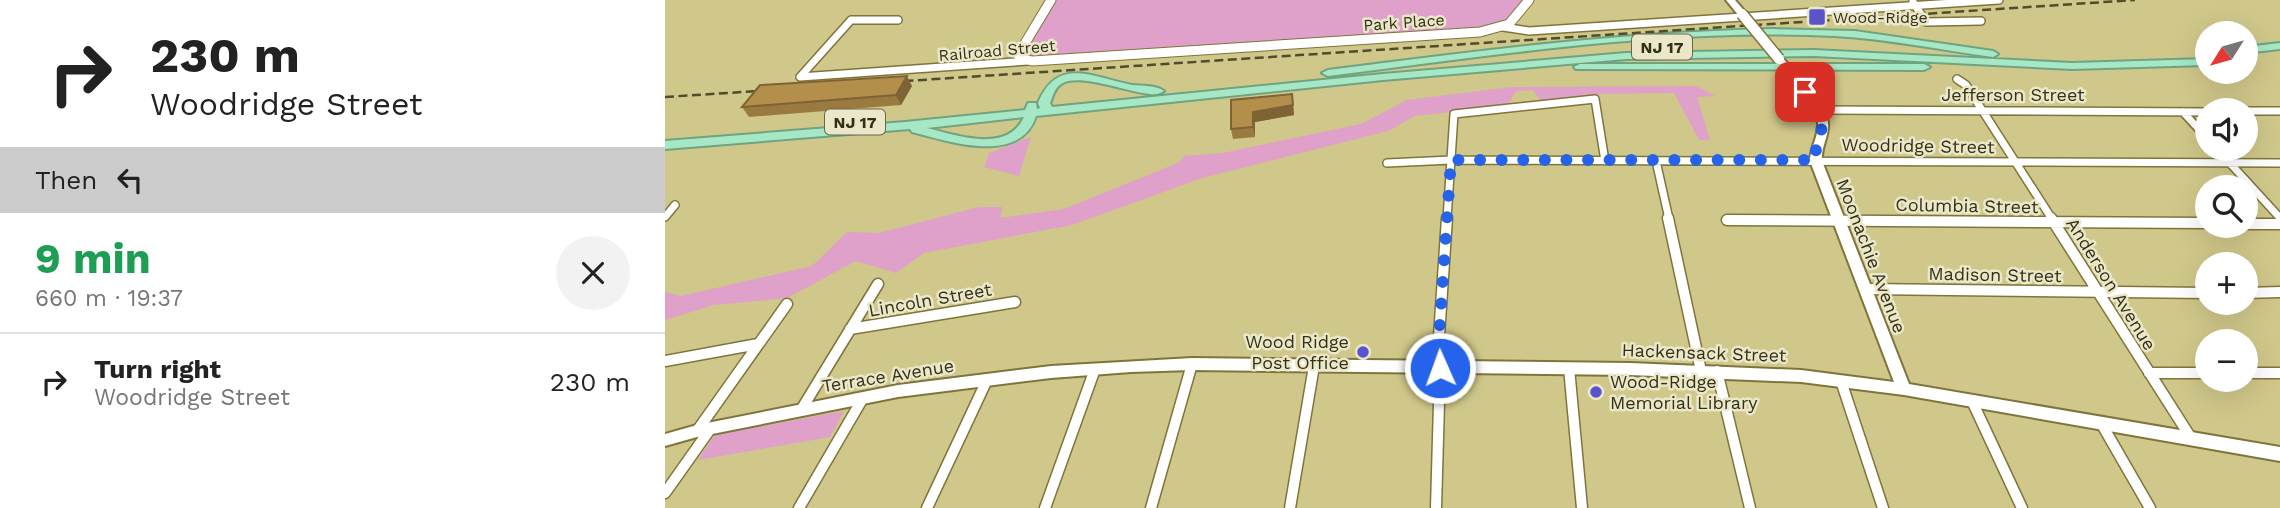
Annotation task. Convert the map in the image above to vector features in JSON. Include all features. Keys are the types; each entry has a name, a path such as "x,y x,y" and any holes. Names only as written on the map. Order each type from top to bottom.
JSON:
{"highway":[{"path":"1317,75 1548,47 1757,33 1850,34 2008,57"},
{"name":"NJ 17","path":"665,145 905,126 1158,91 1564,52 1709,45 1809,45 2008,57 2195,54"},
{"path":"2258,49 2280,46"},
{"name":"NJ 17","path":"665,136 787,128 1626,56 1756,52 1867,55 2038,65 2195,62"},
{"path":"2258,56 2280,53"},
{"path":"1517,65 1535,67 1782,63 2045,68 2114,65"},
{"path":"905,126 989,144 1016,135 1026,125 1050,88 1071,76 1158,91"}],"main road":[{"path":"1730,0 1819,110 1823,127 1816,142 1816,160"},
{"name":"Moonachie Avenue","path":"1816,160 1904,389"},
{"name":"Hackensack Street","path":"1119,367 1192,364 1717,371 1904,389 2280,454"},
{"name":"Terrace Avenue","path":"665,440 863,398 987,380 1119,367"}],"street":[{"path":"1032,61 1018,55 1051,0"},
{"path":"1503,27 1515,18 1529,0"},
{"path":"1983,0 1999,0"},
{"name":"Park Place","path":"1216,48 1480,32 1503,27 1521,31 1983,0"},
{"path":"1913,3 1926,22 1981,21"},
{"name":"Railroad Street","path":"898,20 851,20 800,77 1005,65 1216,48"},
{"name":"Anderson Avenue","path":"1958,79 1966,85 1983,111 2191,438"},
{"path":"1436,508 1440,368 1438,351 1454,114 1595,99 1605,160"},
{"name":"Jefferson Street","path":"1819,110 2195,112"},
{"path":"2258,111 2280,111"},
{"path":"2183,112 2195,125"},
{"name":"Woodridge Street","path":"1387,163 1451,160 2280,163"},
{"path":"1656,161 1701,371"},
{"path":"2227,161 2280,218"},
{"path":"665,217 670,205"},
{"name":"Columbia Street","path":"1727,220 2195,223"},
{"path":"2258,223 2280,224"},
{"path":"801,410 878,284"},
{"name":"Madison Street","path":"1866,289 2195,293"},
{"path":"2258,293 2280,292"},
{"name":"Lincoln Street","path":"850,329 1015,302"},
{"path":"665,493 758,344 787,304"},
{"path":"665,361 758,344"},
{"path":"1151,508 1192,364"},
{"path":"1290,508 1314,366"},
{"path":"1569,368 1582,508"},
{"path":"1045,508 1095,369"},
{"path":"1717,371 1750,508"},
{"path":"2149,373 2195,373"},
{"path":"2258,373 2280,373"},
{"path":"927,508 987,380"},
{"path":"1841,381 1883,508"},
{"path":"799,508 863,398"},
{"path":"1972,401 2022,508"},
{"path":"2101,423 2150,508"}],"shaded area":[{"path":"1050,0 1523,0 1503,27 1024,61 1018,48"},
{"path":"1696,86 1715,96 1697,97 1710,140 1699,140 1674,93 1600,94 1543,104 1533,90 1516,91 1507,106 1415,116 1388,131 1202,178 1072,225 924,253 896,273 856,261 787,298 714,305 665,320 665,292 681,296 812,266 847,232 879,233 979,207 1002,207 1000,218 1064,209 1180,162 1184,156 1223,153 1361,124 1407,100 1511,87"},
{"path":"1031,137 1019,176 984,167 989,153"},
{"path":"844,411 830,437 698,460 715,435"}],"building":[{"path":"907,76 896,95 742,107 760,85"},
{"path":"1292,94 1293,105 1253,112 1253,127 1231,129 1231,100"}],"railway":[{"path":"891,82 2135,0"},
{"path":"665,97 773,90"}],"place":[{"name":"Wood-Ridge","path":"1817,17"},
{"name":"Wood Ridge Post Office","path":"1363,352"},
{"name":"Wood-Ridge Memorial Library","path":"1596,392"}],"route":[{"path":"1440,368 1438,351 1451,160 1816,160 1816,142 1822,132 1823,120 1805,92"}]}
